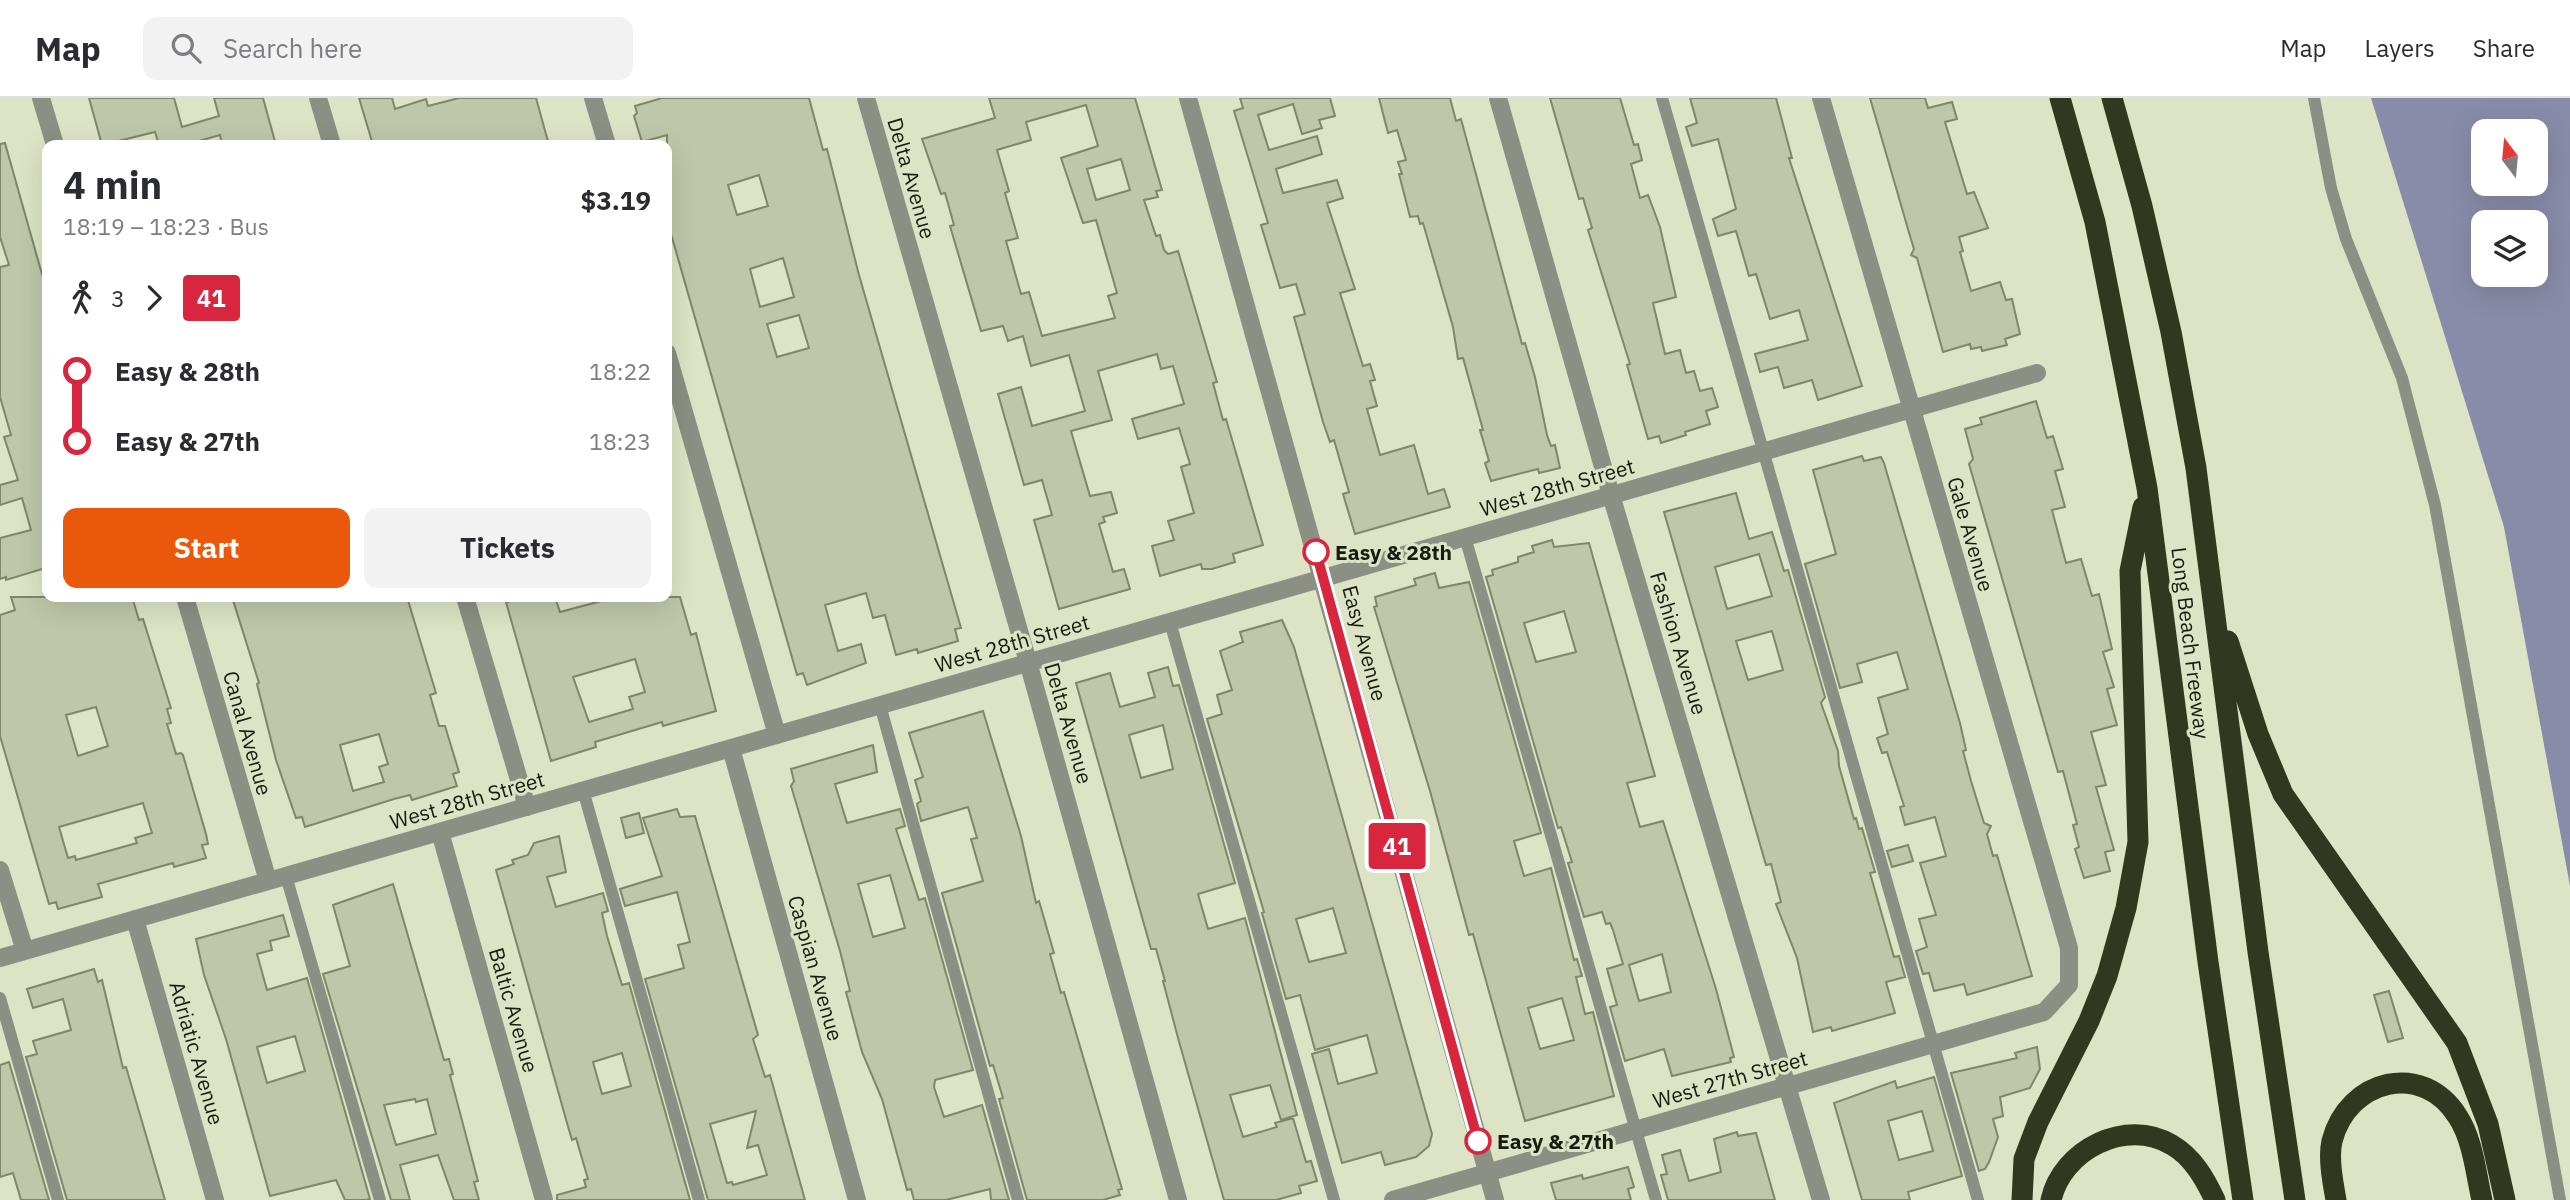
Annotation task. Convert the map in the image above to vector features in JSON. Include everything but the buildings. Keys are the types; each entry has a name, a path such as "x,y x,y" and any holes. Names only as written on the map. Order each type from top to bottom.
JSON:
{"highway":[{"name":"Long Beach Freeway","path":"2060,98 2095,222 2147,488 2208,962 2243,1200"},
{"name":"Long Beach Freeway","path":"2112,98 2142,206 2171,332 2196,468 2258,952 2295,1200"},
{"path":"2022,1200 2024,1159 2107,976 2126,908 2138,842 2130,571 2147,488"},
{"path":"2213,595 2258,734 2283,794 2457,1044 2488,1124 2505,1200"},
{"path":"2336,1200 2331,1145 2345,1111 2356,1097 2370,1089 2405,1084 2436,1094 2458,1116 2466,1132 2482,1200"},
{"path":"2051,1200 2062,1173 2084,1150 2113,1138 2141,1135 2164,1140 2186,1155 2197,1168 2215,1200"}],"street":[{"path":"41,98 54,140"},
{"path":"318,98 331,140"},
{"path":"593,98 606,140"},
{"name":"Delta Avenue","path":"866,98 1028,662 1178,1200"},
{"name":"Easy Avenue","path":"1188,98 1495,1200"},
{"name":"Fashion Avenue","path":"1498,98 1611,495 1789,1085 1821,1200"},
{"name":"Gale Avenue","path":"1821,98 2069,948 2069,985"},
{"path":"672,370 777,735"},
{"name":"West 28th Street","path":"0,958 2037,373"},
{"name":"Canal Avenue","path":"187,602 268,881"},
{"path":"466,602 527,807"},
{"name":"Caspian Avenue","path":"731,748 858,1200"},
{"name":"Baltic Avenue","path":"440,831 544,1200"},
{"path":"0,870 25,951"},
{"name":"Adriatic Avenue","path":"135,919 215,1200"},
{"name":"West 27th Street","path":"1393,1200 2045,1012 2069,985"}],"lane":[{"path":"1662,98 1978,1200"},
{"path":"2314,98 2331,188 2346,239 2402,378 2435,505 2560,1200"},
{"path":"1465,537 1656,1200"},
{"path":"1170,622 1334,1200"},
{"path":"880,705 1018,1200"},
{"path":"583,790 699,1200"},
{"path":"286,876 380,1200"},
{"path":"0,998 58,1200"}],"water":[{"path":"2371,98 2570,98 2570,886 2504,527"}],"bus line":[{"name":"41","path":"1316,552 1478,1141"}],"place":[{"name":"Easy & 28th","path":"1316,552"},
{"name":"Easy & 27th","path":"1478,1141"}]}
